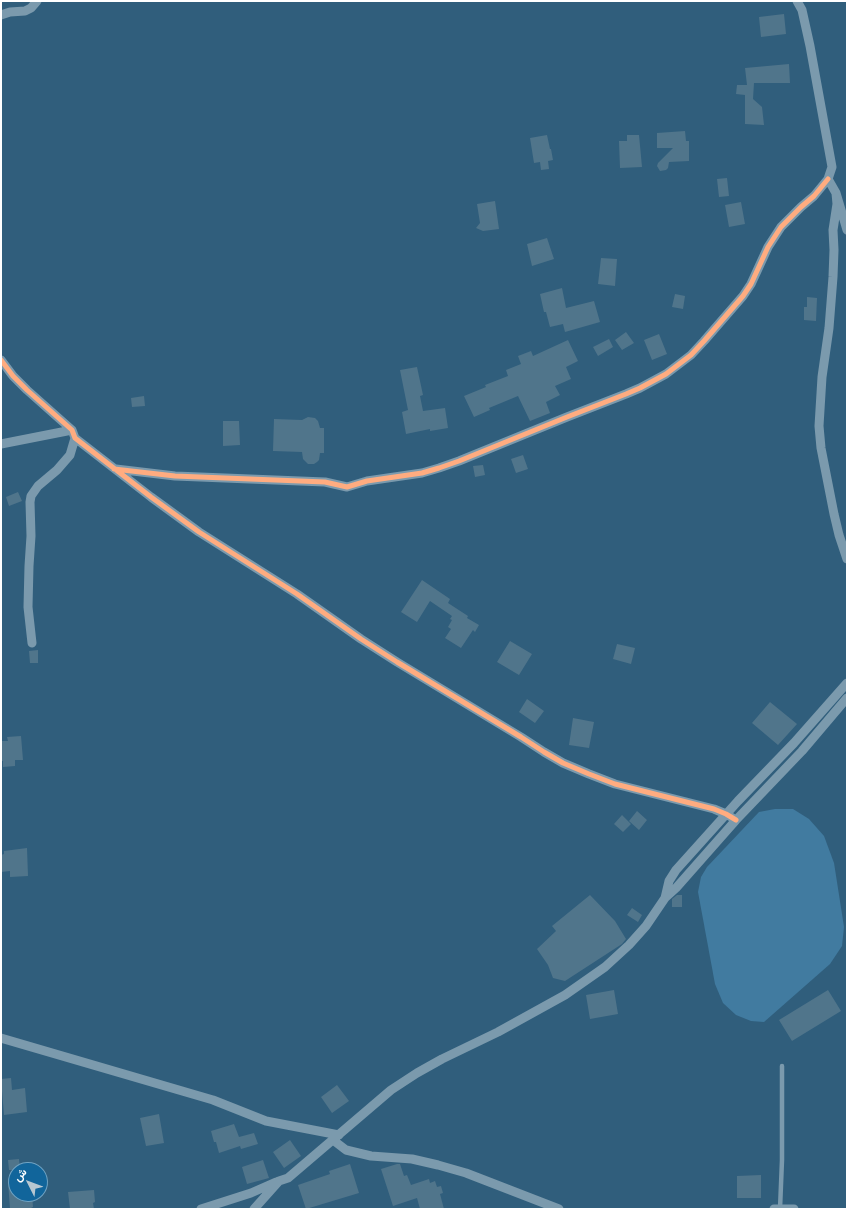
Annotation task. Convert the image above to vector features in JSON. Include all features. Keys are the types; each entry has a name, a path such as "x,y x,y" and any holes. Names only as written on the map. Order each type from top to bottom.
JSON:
{"street":[{"path":"1,15 10,12 25,11 31,8 37,1"},
{"path":"114,469 175,476 325,482 347,487 368,481 422,473 459,461 626,394 666,374 691,355 743,296 751,284 768,247 781,227 814,196 828,179 832,167 810,46 802,10 797,1"},
{"path":"828,179 836,193 847,230"},
{"path":"836,193 837,204 833,230 834,250 832,284 822,377 819,426 821,448 834,514 847,559"},
{"path":"1,360 13,376 74,434 114,469 178,518 297,594 361,639 436,686 563,763 615,784 714,810 726,814 736,820"},
{"path":"1,444 74,434"},
{"path":"32,643 28,607 31,496 38,486 57,470 70,455 74,434"},
{"path":"665,898 669,881 676,870 726,814 794,743 847,683"},
{"path":"201,1209 251,1193 288,1178 391,1090 442,1059 498,1032 565,995 595,975 629,945 646,926 665,898 676,888 736,820 802,750 847,698"},
{"path":"794,743 802,750"},
{"path":"1,1038 214,1100 266,1121 336,1138 346,1150 371,1156 412,1159 466,1173 559,1209"},
{"path":"254,1209 279,1181"},
{"path":"774,1209 794,1209"}],"lane":[{"path":"780,1209 782,1160 782,1066"}],"water":[{"path":"775,809 793,809 809,819 824,836 834,863 844,927 842,946 830,964 764,1022 751,1021 736,1015 723,1003 715,984 698,892 701,877 707,867 759,812"}],"building":[{"path":"784,14 786,34 761,37 759,17"},
{"path":"789,64 790,83 754,83 753,99 762,107 764,125 745,124 745,95 736,94 737,85 747,85 745,68"},
{"path":"685,131 686,141 689,141 689,161 669,162 666,170 660,171 657,166 658,163 673,148 657,148 657,133"},
{"path":"547,135 553,160 548,161 549,169 541,170 540,162 534,163 530,138"},
{"path":"627,135 639,135 642,167 620,168 619,141 627,141"},
{"path":"727,178 729,196 719,197 717,179"},
{"path":"495,201 499,229 483,231 476,228 480,223 477,204"},
{"path":"741,202 745,224 729,227 725,205"},
{"path":"547,238 554,259 532,266 527,244"},
{"path":"601,258 617,259 615,286 598,284"},
{"path":"562,288 566,308 594,301 600,322 565,332 563,324 550,327 546,312 544,312 540,294"},
{"path":"675,294 685,296 683,309 672,307"},
{"path":"807,297 817,298 816,321 804,320 804,307 807,307"},
{"path":"626,332 634,343 622,350 615,340"},
{"path":"659,334 667,354 652,360 644,340"},
{"path":"609,339 613,347 598,356 593,347"},
{"path":"568,340 578,361 566,367 571,379 555,386 560,395 546,402 550,413 530,421 518,396 489,408 490,410 474,417 464,396 486,387 485,385 508,376 506,370 521,364 518,356 531,351 533,356"},
{"path":"417,367 423,395 420,396 423,411 445,408 448,428 430,431 430,429 406,434 402,412 408,410 400,370"},
{"path":"144,396 145,406 132,407 131,398"},
{"path":"308,417 315,418 318,421 320,428 324,428 324,453 320,453 319,460 317,462 314,464 308,464 303,459 302,452 273,451 274,419 302,420"},
{"path":"223,421 239,421 240,445 223,446"},
{"path":"523,455 528,469 516,473 511,459"},
{"path":"483,465 485,475 475,477 473,466"},
{"path":"18,492 22,501 9,506 6,497"},
{"path":"422,580 450,599 448,603 468,616 467,618 479,625 475,632 473,630 461,648 445,638 451,629 448,627 452,620 450,619 452,616 430,601 417,622 401,612"},
{"path":"510,641 532,654 519,675 497,662"},
{"path":"617,644 635,648 631,664 613,659"},
{"path":"38,650 38,663 30,663 29,651"},
{"path":"527,699 544,711 535,723 519,712"},
{"path":"770,702 797,724 778,745 752,723"},
{"path":"573,718 594,722 589,748 569,745"},
{"path":"21,736 23,760 15,760 15,766 3,767 3,761 1,761 1,741 8,741 7,737"},
{"path":"637,811 647,820 639,830 629,821"},
{"path":"622,815 631,824 623,832 614,824"},
{"path":"27,848 28,876 10,877 10,871 1,872 1,855 4,854 4,851"},
{"path":"590,895 615,921 626,939 622,944 565,981 553,978 548,965 537,949 556,931 552,926"},
{"path":"677,895 682,895 682,907 672,907 672,899"},
{"path":"632,908 642,915 638,922 627,915"},
{"path":"614,990 618,1014 590,1019 586,995"},
{"path":"828,990 841,1011 792,1041 779,1020"},
{"path":"11,1078 12,1090 25,1088 27,1112 4,1115 1,1079"},
{"path":"337,1085 349,1101 332,1113 321,1097"},
{"path":"159,1114 164,1143 146,1146 140,1118"},
{"path":"234,1124 239,1137 254,1133 258,1144 241,1149 240,1146 219,1153 211,1131"},
{"path":"290,1140 301,1156 284,1168 273,1152"},
{"path":"19,1159 19,1162 8,1162 8,1160"},
{"path":"263,1160 269,1178 247,1184 242,1167"},
{"path":"350,1164 359,1193 306,1209 298,1185 330,1174 329,1171"},
{"path":"400,1164 404,1176 407,1175 411,1185 429,1179 430,1183 435,1181 437,1187 441,1186 443,1193 440,1194 444,1209 420,1209 417,1198 393,1206 381,1169"},
{"path":"761,1175 761,1198 737,1198 737,1176"},
{"path":"94,1190 94,1209 70,1209 68,1192"},
{"path":"9,1202 33,1202 33,1207 31,1209 10,1209"}],"cycle path":[{"path":"114,469 175,476 325,482 347,487 367,481 422,473 439,468 626,394 666,374 691,355 743,296 751,284 768,247 781,227 814,196 828,179"},
{"path":"1,360 13,376 27,390 72,430 75,438 151,497 199,532 297,594 361,639 397,662 563,763 615,784 714,809 736,820"}]}
